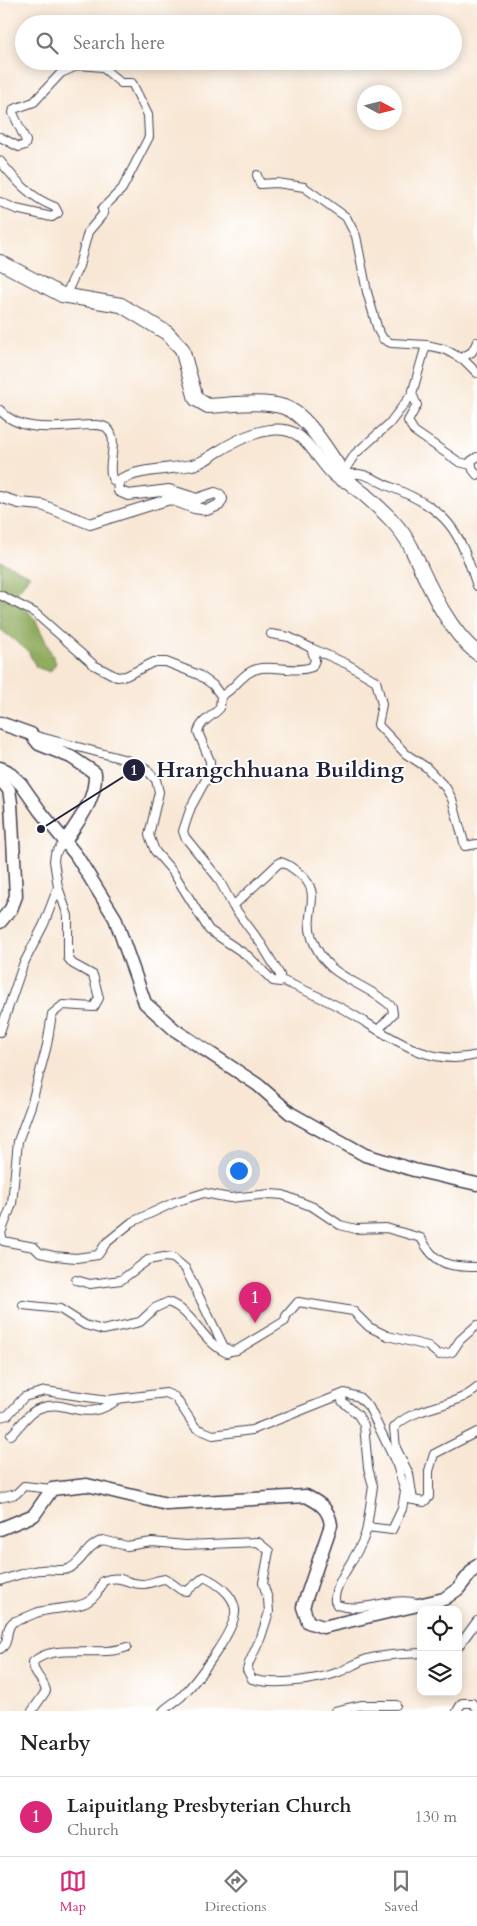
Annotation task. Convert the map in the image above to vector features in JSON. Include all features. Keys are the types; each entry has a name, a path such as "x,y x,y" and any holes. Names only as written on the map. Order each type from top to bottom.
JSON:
{"highway":[{"path":"0,262 43,287 65,296 120,305 167,333 182,350 193,393 200,403 208,406 273,405 291,410 310,428 346,477 389,517 398,528 411,546 434,596 462,638 477,654"}],"main road":[{"path":"0,723 31,734 39,744 70,757 95,773 96,785 91,803 66,840"},
{"path":"0,768 7,771 21,784 40,811 66,840 115,918 146,1002 175,1030 258,1085 290,1113 366,1155 414,1170 477,1184"},
{"path":"0,779 9,790 11,803 16,896 11,909 0,922"},
{"path":"0,1529 34,1514 52,1489 87,1485 167,1504 306,1496 324,1507 330,1516 331,1525 303,1607 308,1622 318,1626 330,1627 450,1596 477,1565"}],"street":[{"path":"0,137 19,147 25,145 26,142 14,109 34,102 61,73 68,70"},
{"path":"65,296 80,266 88,232 104,213 102,209 122,189 148,137 148,115 132,83 121,83 106,70"},
{"path":"0,161 26,190 55,208 58,213 52,217 16,209 0,202"},
{"path":"257,175 260,184 277,183 304,187 346,217 356,236 367,292 378,330 383,339 390,343 426,345 444,349 461,358 477,373"},
{"path":"461,358 472,352 477,342"},
{"path":"346,477 355,454 389,424 412,394 426,345"},
{"path":"412,394 417,405 408,421 414,431 459,462 471,466 477,475"},
{"path":"0,410 11,421 38,427 65,428 89,424 106,426 113,440 110,471 113,480 118,481 144,473 194,465 238,441 261,432 280,430 296,434 335,477 366,474 418,497 436,510 458,537 477,586"},
{"path":"471,466 471,461 477,457"},
{"path":"0,497 19,503 42,505 90,524 170,499 194,508 207,510 222,502 220,495 214,493 196,499 170,490 128,495 119,491 118,481"},
{"path":"0,595 35,613 94,664 117,677 126,676 154,662 166,662 199,675 213,684 221,696 220,708 200,725 200,737 210,761 210,772 191,807 184,831 188,843 218,878 234,906 262,945 281,980 326,1000 416,1051 452,1060 477,1056"},
{"path":"272,634 289,637 347,664 376,681 382,704 378,725 406,754 426,767 446,788 452,799 465,846 477,844"},
{"path":"221,696 231,691 244,674 261,668 312,667 315,660 311,648"},
{"path":"31,734 127,760 144,767 156,780 159,792 149,835 155,851 174,872 209,930 248,956 273,981 278,982 281,980"},
{"path":"66,840 54,857 58,887 68,916 68,958 73,964 93,975 99,998 94,1006 62,1005 52,1014 47,1045 31,1106 18,1141 12,1204 1,1233 3,1241 34,1247 40,1252 54,1256 76,1258 98,1255 106,1243 132,1222 193,1195 204,1193 230,1198 275,1194 313,1206 340,1226 356,1229 386,1228 421,1238 428,1251 449,1266 477,1266"},
{"path":"234,906 280,862 291,867 305,878 313,890 310,927 312,938 324,960 342,977 377,994 392,1007 393,1014 378,1030"},
{"path":"0,1032 23,965 44,924 58,887"},
{"path":"76,1280 90,1284 121,1280 148,1260 164,1257 174,1258 185,1268 224,1347 230,1351"},
{"path":"23,1305 60,1309 85,1325 102,1330 140,1322 155,1308 168,1302 186,1315 219,1349 227,1353 236,1350 285,1321 286,1316 298,1302 356,1313 369,1327 388,1336 428,1346 439,1355 452,1352 460,1340 477,1325"},
{"path":"414,1500 409,1474 396,1448 394,1428 415,1415 462,1397 477,1388"},
{"path":"0,1417 8,1415 24,1397 45,1391 75,1394 101,1400 161,1392 173,1394 196,1428 212,1435 252,1430 343,1394 359,1397 375,1416 385,1442 397,1465 405,1491 404,1499 392,1530 366,1527"},
{"path":"343,1394 342,1401 358,1415 364,1425 368,1468 373,1486 365,1541 337,1590 335,1596 337,1605 350,1607 372,1606 400,1600 421,1604"},
{"path":"10,1435 42,1407 63,1406 88,1412 108,1406 120,1398"},
{"path":"404,1499 424,1502 429,1497 429,1471 432,1457 477,1432"},
{"path":"0,1498 16,1494 24,1486 52,1489"},
{"path":"0,1581 30,1571 44,1569 62,1571 70,1568 89,1547 104,1540 127,1546 152,1542 186,1545 258,1542 269,1551 263,1583 268,1599 269,1612 261,1638 248,1663 248,1674 252,1679 282,1683 326,1676 340,1672 352,1664 385,1655 417,1653"},
{"path":"0,1649 6,1643 8,1632 13,1622 44,1610 66,1609 90,1602 101,1589 104,1580 116,1577 143,1584 166,1580 181,1590 187,1591 204,1577 222,1587 234,1603 235,1619 229,1631 190,1688 163,1711"},
{"path":"462,1641 477,1620"},
{"path":"32,1711 46,1691 43,1682 34,1671 33,1662 37,1658 48,1653 113,1652 126,1647"},
{"path":"457,1711 462,1703 472,1703 477,1708"},
{"path":"335,1711 362,1705 396,1705"}],"green space":[{"path":"0,561 30,575 15,595 36,621 56,663 50,672 36,667 28,651 0,629"}],"place":[{"name":"Hrangchhuana Building","path":"41,829"},
{"name":"Laipuitlang Presbyterian Church","path":"255,1323"}]}
